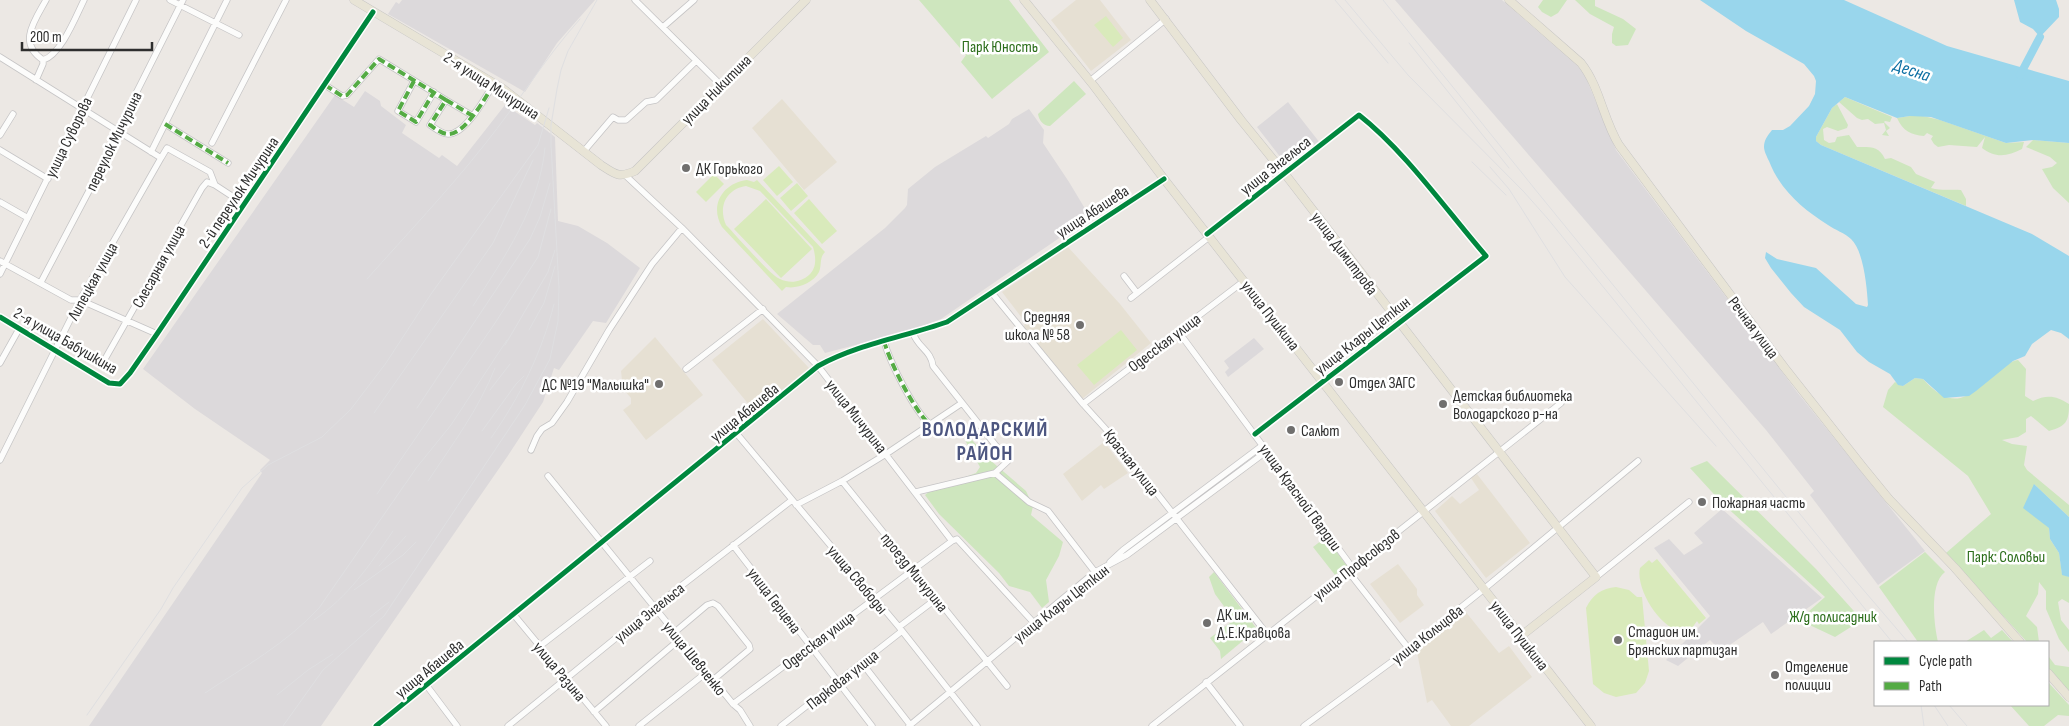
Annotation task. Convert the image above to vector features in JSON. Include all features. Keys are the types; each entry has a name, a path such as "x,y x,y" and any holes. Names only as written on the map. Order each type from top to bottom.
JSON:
{"main road":[{"name":"2-я улица Мичурина","path":"354,0 494,83 514,96 612,172 625,175"},
{"name":"улица Никитина","path":"625,175 635,170 806,0"},
{"name":"улица Пушкина","path":"1024,0 1090,81 1208,236 1591,726"},
{"name":"улица Димитрова","path":"1150,0 1596,577"},
{"name":"Речная улица","path":"1509,0 1582,63 1590,75 1610,130 1619,145 1784,367 1884,493 1955,568 2019,641"},
{"path":"1521,636 1596,577"},
{"path":"2049,674 2069,697"}],"street":[{"path":"36,80 44,64 43,60 32,48 29,41 29,33 46,0"},
{"path":"43,60 49,58 60,46 84,0"},
{"name":"улица Суворова","path":"0,274 2,262 28,218 136,0"},
{"path":"170,0 182,2 239,35"},
{"path":"151,152 227,0"},
{"path":"212,143 286,0"},
{"path":"635,0 720,84"},
{"path":"663,27 694,0"},
{"name":"переулок Мичурина","path":"41,282 100,170 117,131 182,2"},
{"name":"2-й переулок Мичурина","path":"120,384 158,334 374,12"},
{"path":"1090,81 1166,19"},
{"path":"0,57 161,158"},
{"path":"325,85 342,96 347,95 378,59 473,116"},
{"path":"584,151 613,117 618,120 626,120 646,102 656,100 696,61"},
{"path":"414,81 398,111 416,122 434,92"},
{"path":"446,100 430,125 442,133 458,132 473,116 494,83"},
{"path":"0,135 13,114"},
{"name":"улица Энгельса","path":"1131,298 1359,115 1372,125 1412,169 1486,256"},
{"path":"165,124 228,163"},
{"path":"157,142 210,172 215,185 244,204"},
{"name":"Липецкая улица","path":"0,460 80,300 167,148"},
{"path":"0,150 48,178"},
{"name":"улица Мичурина","path":"625,175 682,228 818,366 952,541 958,539 1034,623"},
{"name":"улица Абашева","path":"376,726 737,434 818,366 850,350 947,322 1164,179"},
{"name":"Слесарная улица","path":"106,359 202,188 207,182 215,185"},
{"path":"0,202 28,218"},
{"path":"531,450 536,436 542,429 552,423 652,264 682,228"},
{"name":"улица Клары Цеткин","path":"1255,434 1486,256"},
{"path":"2,262 71,300 80,300 158,334"},
{"path":"1124,276 1137,293"},
{"name":"Одесская улица","path":"1083,404 1244,281"},
{"name":"Красная улица","path":"992,293 1083,404 1113,437 1267,634"},
{"path":"686,369 763,309"},
{"name":"2-я улица Бабушкина","path":"0,317 109,383 120,384"},
{"path":"0,363 19,329"},
{"name":"улица Красной Гвардии","path":"1178,331 1255,434 1409,649"},
{"path":"913,333 916,343 925,349 932,360 933,366 1008,461 995,473 916,492"},
{"path":"884,341 897,373 922,417 929,424"},
{"name":"улица Энгельса","path":"508,726 733,545 794,503 842,481 962,403"},
{"name":"улица Профсоюзов","path":"1152,726 1561,403"},
{"name":"улица Свободы","path":"737,434 900,629 977,726"},
{"name":"улица Клары Цеткин","path":"910,726 1095,572 1127,555 1174,516 1265,448"},
{"name":"улица Кольцова","path":"1304,726 1409,649 1638,461"},
{"path":"995,473 1029,502 1048,512 1095,572"},
{"name":"улица Шевченко","path":"548,476 680,640 740,710 750,726"},
{"name":"проезд Мичурина","path":"842,481 1006,686"},
{"path":"1596,577 1689,502"},
{"name":"Одесская улица","path":"733,704 952,541"},
{"name":"улица Герцена","path":"733,545 872,726"},
{"path":"540,646 650,561"},
{"name":"Парковая улица","path":"781,726 862,663 936,599"},
{"path":"675,632 707,605 713,603 718,606 749,645 750,649 748,653 714,680"},
{"name":"улица Разина","path":"514,615 606,726"},
{"path":"594,712 680,640"},
{"path":"862,663 910,726"},
{"path":"639,726 707,672"},
{"path":"1206,682 1240,726"},
{"path":"427,686 457,726"}],"shaded area":[{"path":"402,0 595,0 557,43 525,92 388,14 396,2 399,4"},
{"path":"1076,0 1100,0 1131,40 1091,71 1051,20"},
{"path":"1395,0 1502,0 1583,71 1616,150 1797,392 1925,551 1878,585 1810,495 1814,491 1766,430"},
{"path":"365,91 380,101 381,106 406,125 402,133 439,158 442,155 457,166 505,105 535,125 537,123 555,137 558,221 578,226 607,243 640,268 606,323 593,321 559,370 554,368 543,402 321,726 89,726 262,473 260,470 270,460 195,409 143,369 335,95 354,107"},
{"path":"782,99 837,162 804,190 752,128"},
{"path":"1288,102 1320,143 1288,167 1257,127"},
{"path":"1029,109 1044,130 1043,143 1090,217 941,319 912,330 825,353 820,345 813,345 777,314 885,228 907,205 908,189 935,167 986,136 988,138 1009,124 1012,119"},
{"name":"Средняя школа № 58","path":"1068,247 1120,304 1151,343 1082,399 1024,327 1025,322 1002,292"},
{"path":"763,319 809,368 755,412 712,360"},
{"name":"ДС №19 \"Малышка\"","path":"655,337 703,395 646,440 623,410 631,404 631,398 623,389 621,371"},
{"path":"1254,338 1264,349 1228,377 1225,372 1229,368 1224,361"},
{"path":"1104,442 1128,473 1104,489 1101,485 1082,501 1063,474"},
{"path":"1477,474 1530,543 1486,578 1435,511 1452,496 1460,504 1479,490 1471,478"},
{"path":"1722,509 1822,598 1771,634 1763,622 1721,651 1710,640 1678,666 1666,660 1710,616 1654,548 1669,539 1684,555 1703,543 1694,533"},
{"path":"1398,564 1417,589 1417,595 1424,605 1400,623 1370,584"},
{"path":"1465,611 1499,653 1509,646 1532,677 1469,726 1451,726 1432,700 1427,703 1417,652 1419,648"}],"green space":[{"name":"Парк Юность","path":"919,0 1009,0 1049,52 992,99 961,62 966,55"},
{"path":"1543,0 1567,0 1558,13 1551,17 1542,12 1538,7"},
{"path":"1575,0 1595,0 1595,6 1623,19 1636,29 1628,45 1616,46 1612,43 1614,27 1590,14"},
{"path":"1106,16 1123,38 1113,47 1094,25"},
{"path":"1074,81 1086,94 1050,126 1043,124 1038,114"},
{"path":"1845,97 1892,117 1890,122 1884,122 1890,128 1886,131 1889,136 1882,135 1886,130 1884,123 1875,124 1868,119 1862,120 1857,118 1839,102"},
{"path":"1837,104 1848,125 1847,128 1838,131 1827,127 1823,129 1824,140 1829,143 1835,142 1837,137 1849,135 1857,147 1877,149 1885,159 1891,158 1911,167 1916,174 1935,182 1931,188 1961,190 1966,199 1966,206 1821,145 1816,141 1816,137 1832,108"},
{"path":"1923,116 1940,120 2006,143 2024,142 2022,149 2002,155 1992,154 1982,148 1985,137 1977,147 1949,145 1938,147 1931,139 1933,136 1927,133 1924,136 1911,133 1902,126 1897,118"},
{"path":"2033,140 2069,143 2069,203 2053,188 2042,169 2052,167 2057,163 2050,157 2026,147"},
{"path":"779,166 793,182 777,196 763,180"},
{"path":"714,174 724,184 706,202 696,192"},
{"path":"747,180 754,182 757,180 825,252 819,272 809,282 800,286 786,287 782,291 722,227 718,219 718,203 725,190","holes":["746,186 760,191 813,247 815,266 812,272 802,279 795,282 775,276 726,225 723,212 729,195 733,191"]},
{"path":"797,183 808,196 791,211 780,198"},
{"path":"766,199 812,249 781,278 734,229"},
{"path":"809,199 837,231 822,244 794,213"},
{"path":"1121,330 1137,350 1094,385 1077,365"},
{"name":"Парк: Соловьи","path":"2018,360 2026,369 2025,396 2033,401 2043,397 2052,397 2069,404 2067,419 2063,425 2049,431 2031,416 2026,419 2026,432 2018,437 2002,440 2012,444 2027,446 2024,465 2027,470 2069,505 2069,517 2034,484 2049,528 2050,539 2059,553 2062,574 2069,577 2069,603 2062,599 2058,602 2061,620 2069,630 2069,652 2059,639 2046,609 2046,591 2039,582 2038,594 2026,616 2037,627 2039,641 2026,641 1946,553 1991,514 1968,476 1883,407 1888,390 1895,382 1903,386 1915,378 1923,379 1945,397 1955,399 1973,392 2011,362"},
{"path":"963,430 990,460 1026,491 1033,506 1031,515 1063,542 1059,556 1046,580 1049,602 1042,608 1030,592 1009,586 999,573 939,514 925,495 931,490 976,473 980,467 966,442"},
{"name":"Ж/д полисадник","path":"1707,461 1816,569 1862,620 1835,637 1799,620 1825,597 1722,503 1690,468"},
{"path":"1326,537 1347,566 1335,575 1313,547"},
{"path":"1925,552 1945,572 1940,578 1935,595 1934,616 1938,641 1917,641 1879,587"},
{"path":"1657,559 1706,618 1699,624 1697,621 1686,632 1668,625 1660,618 1646,598 1640,577 1640,568 1649,560 1652,563"},
{"path":"1214,572 1257,629 1221,659 1220,651 1210,638 1234,620 1215,594 1209,577"},
{"name":"Стадион им. Брянских партизан","path":"1616,587 1629,590 1637,597 1642,597 1649,671 1645,683 1636,693 1616,697 1604,693 1593,684 1586,608 1591,599 1598,593"},
{"path":"1984,630 1991,638 2002,630 2012,641 1967,641"},
{"path":"2049,657 2055,665 2069,667 2069,695 2049,672"},
{"path":"2049,683 2069,705 2069,716 2058,715 2044,726 2029,726 2011,706 2049,706"}],"water":[{"name":"Десна","path":"1700,0 1844,0 1947,46 2069,81 2069,143 2033,140 2006,143 1931,117 1910,116 1897,118 1845,97 1832,108 1816,137 1816,141 1821,145 2032,234 2069,256 2069,339 2061,333 2051,330 2032,344 2025,356 2013,361 1969,396 1944,398 1923,379 1915,378 1903,386 1898,385 1890,374 1869,362 1857,352 1840,330 1804,307 1771,268 1765,258 1766,252 1777,259 1816,268 1856,304 1867,307 1868,305 1862,261 1851,239 1819,219 1793,198 1779,181 1764,150 1765,140 1772,130 1783,130 1790,126 1809,106 1815,94 1816,81 1804,64 1746,31"},
{"path":"2014,0 2056,0 2059,17 2040,37 2033,29 2020,22"},
{"path":"2034,484 2069,517 2069,577 2062,575 2059,553 2050,539 2049,528 2023,508"}],"waterway":[{"path":"2020,75 2040,37"}],"railway":[{"path":"283,726 323,670 384,616 525,405 550,359 558,321 559,288 551,125 561,70 568,51 597,0"},
{"path":"1335,0 1388,63"},
{"path":"1345,0 1408,75 1524,192 1548,219 1891,641"},
{"path":"1383,0 1831,552 1907,641"},
{"path":"367,279 471,161 555,49 580,19"},
{"path":"1409,43 1509,168"},
{"path":"87,715 242,488 268,465 322,437 351,409 386,363 431,294 538,145 549,108"},
{"path":"473,306 519,231 536,191 545,148"},
{"path":"374,413 493,243 533,160"},
{"path":"1472,162 1506,195"},
{"path":"1490,167 1509,189 1565,277 1716,446"},
{"path":"417,408 530,239 540,217 550,183"},
{"path":"377,494 493,326 538,257 551,209"},
{"path":"505,345 548,272 555,250"},
{"path":"529,330 544,303 555,266"},
{"path":"491,438 529,374 554,304"},
{"path":"205,693 279,643 307,621 319,608 417,467 451,425 507,340"},
{"path":"490,390 510,364"},
{"path":"428,481 473,412 495,368"},
{"path":"482,431 516,384 524,376"},
{"path":"314,620 348,591 393,531"},
{"path":"379,566 406,536"},
{"path":"354,590 403,555 416,542"},
{"path":"370,617 389,602"},
{"path":"277,695 308,670 333,654"},
{"path":"1921,706 1924,726"},
{"path":"1935,706 1948,726"},
{"path":"1950,706 1967,726"}],"marked path":[{"path":"325,85 342,96 347,95 379,59 446,100 430,125 448,134 455,133 468,122 494,83"},
{"path":"414,81 398,111 416,122 434,92"},
{"path":"446,100 473,116"},
{"path":"165,124 228,163"},
{"path":"884,341 891,361 903,385 929,424"}],"cycle path":[{"path":"0,317 109,383 120,384 157,334 373,12"},
{"path":"1207,234 1359,115 1393,146 1486,256 1255,434"},
{"path":"376,726 818,366 865,346 947,322 1164,179"}],"place":[{"name":"ДК Горького","path":"686,168"},
{"name":"Средняя школа № 58","path":"1080,325"},
{"name":"Отдел ЗАГС","path":"1339,382"},
{"name":"ДС №19 \"Малышка\"","path":"659,384"},
{"name":"Детская библиотека Володарского р-на","path":"1443,404"},
{"name":"Салют","path":"1291,430"},
{"name":"Пожарная часть","path":"1702,502"},
{"name":"ДК им. Д.Е.Кравцова","path":"1207,623"},
{"name":"Стадион им. Брянских партизан","path":"1618,640"},
{"name":"Отделение полиции","path":"1775,675"}],"district":[{"name":"ВОЛОДАРСКИЙ РАЙОН","path":"985,441"}]}
